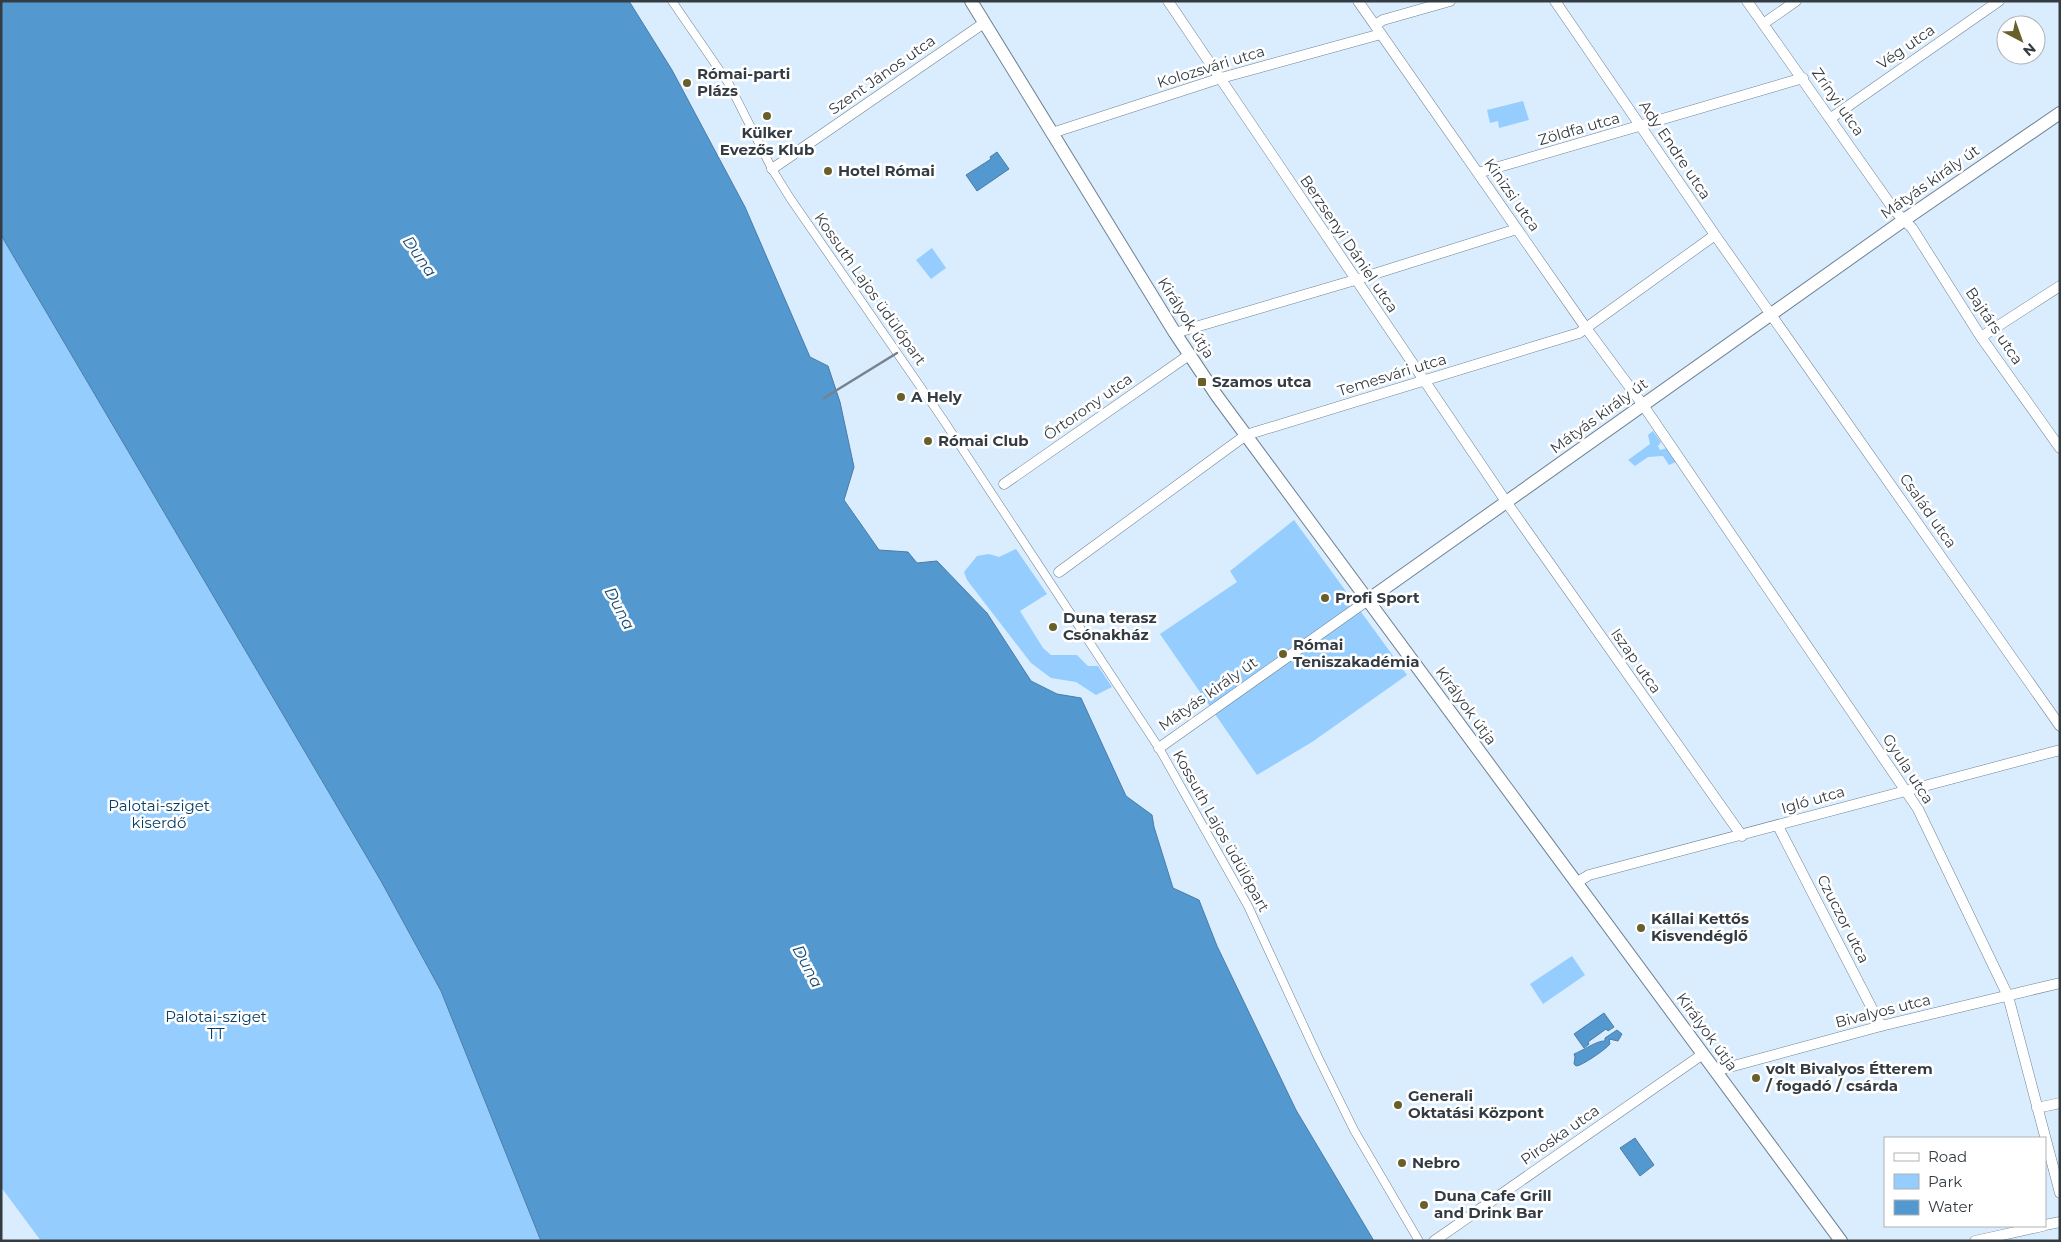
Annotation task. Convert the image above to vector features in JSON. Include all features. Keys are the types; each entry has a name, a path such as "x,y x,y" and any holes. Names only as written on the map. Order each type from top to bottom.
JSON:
{"street":[{"name":"Kossuth Lajos üdülőpart","path":"672,1 729,84 772,169 790,198 942,418 1159,748 1248,906 1354,1130 1419,1241"},
{"name":"Királyok útja","path":"971,1 1189,355 1246,435 1841,1241"},
{"name":"Berzsenyi Dániel utca","path":"1168,1 1507,503"},
{"name":"Kinizsi utca","path":"1358,1 1586,328 1643,404"},
{"name":"Kolozsvári utca","path":"1052,132 1378,29 1382,20 1450,1"},
{"name":"Ady Endre utca","path":"1555,1 1771,314"},
{"name":"Zrínyi utca","path":"1747,1 1904,220"},
{"path":"1763,24 1796,1"},
{"name":"Vég utca","path":"1831,118 1999,1"},
{"name":"Szent János utca","path":"772,169 984,23"},
{"name":"Zöldfa utca","path":"1478,173 1803,78"},
{"name":"Mátyás király út","path":"1159,748 1904,220 2060,113"},
{"name":"Bajtárs utca","path":"1904,220 1912,228 1982,337 2060,448"},
{"path":"1175,333 1355,280 1517,229"},
{"name":"Temesvári utca","path":"1059,572 1246,435 1579,334 1715,235"},
{"path":"1982,337 2060,286"},
{"name":"Család utca","path":"1771,314 2060,726"},
{"name":"Őrtorony utca","path":"1004,484 1189,355"},
{"name":"Gyula utca","path":"1643,404 1918,809 2008,996 2046,1137"},
{"name":"Iszap utca","path":"1507,503 1742,836"},
{"name":"Igló utca","path":"1576,883 1589,875 1742,836 1906,790 2060,750"},
{"name":"Czuczor utca","path":"1778,826 1881,1026"},
{"name":"Bivalyos utca","path":"1715,1071 1881,1026 2060,982"},
{"name":"Piroska utca","path":"1434,1241 1703,1054"},
{"path":"2038,1108 2060,1103"},
{"name":"Gyula utca","path":"2046,1139 2060,1193"},
{"path":"2046,1226 2060,1222"},
{"path":"1975,1241 2039,1227"}],"green space":[{"path":"1523,101 1529,120 1499,128 1498,121 1490,123 1487,110"},
{"name":"Palotai-sziget TT","path":"1,235 381,881 441,991 541,1241 41,1241 1,1187"},
{"path":"932,248 946,268 931,279 916,260"},
{"path":"1653,431 1661,442 1658,446 1660,450 1667,448 1676,462 1669,465 1663,456 1648,457 1635,466 1628,460 1650,444 1648,435"},
{"name":"Római Teniszakadémia","path":"1294,520 1407,675 1312,742 1257,775 1160,634 1237,582 1230,571"},
{"path":"1016,549 1047,594 1020,611 1043,648 1051,655 1077,655 1088,666 1098,666 1112,687 1096,695 1076,682 1051,678 1031,663 967,580 964,572 977,556 989,554 999,557"},
{"path":"1572,956 1585,975 1543,1004 1530,984"}],"water":[{"name":"Duna","path":"1,1 629,1 672,70 745,207 810,357 828,366 840,402 854,467 844,500 879,550 908,552 917,563 937,561 987,613 1031,681 1057,694 1081,698 1126,796 1152,815 1173,888 1199,900 1217,946 1296,1110 1374,1241 541,1241 441,991 381,881 1,235"},
{"path":"997,152 1009,169 977,191 966,175 991,159 990,157"},
{"path":"1604,1013 1614,1027 1608,1031 1606,1029 1588,1042 1589,1044 1584,1048 1574,1034"},
{"path":"1617,1030 1622,1034 1618,1041 1609,1039 1610,1044 1599,1053 1579,1065 1576,1066 1574,1064 1574,1054 1605,1041 1605,1038"},
{"path":"1635,1138 1654,1165 1640,1176 1620,1148"}],"railway":[{"path":"824,398 897,353"}],"place":[{"name":"Római-parti Plázs","path":"687,83"},
{"name":"Külker Evezős Klub","path":"767,116"},
{"name":"Hotel Római","path":"828,171"},
{"name":"Szamos utca","path":"1202,382"},
{"name":"A Hely","path":"901,397"},
{"name":"Római Club","path":"928,441"},
{"name":"Profi Sport","path":"1325,598"},
{"name":"Duna terasz Csónakház","path":"1053,627"},
{"name":"Római Teniszakadémia","path":"1283,654"},
{"name":"Kállai Kettős Kisvendéglő","path":"1641,928"},
{"name":"volt Bivalyos Étterem / fogadó / csárda","path":"1756,1078"},
{"name":"Generali Oktatási Központ","path":"1398,1105"},
{"name":"Nebro","path":"1402,1163"},
{"name":"Duna Cafe Grill and Drink Bar","path":"1424,1205"}],"park label":[{"name":"Palotai-sziget kiserdő","path":"159,814"}]}
